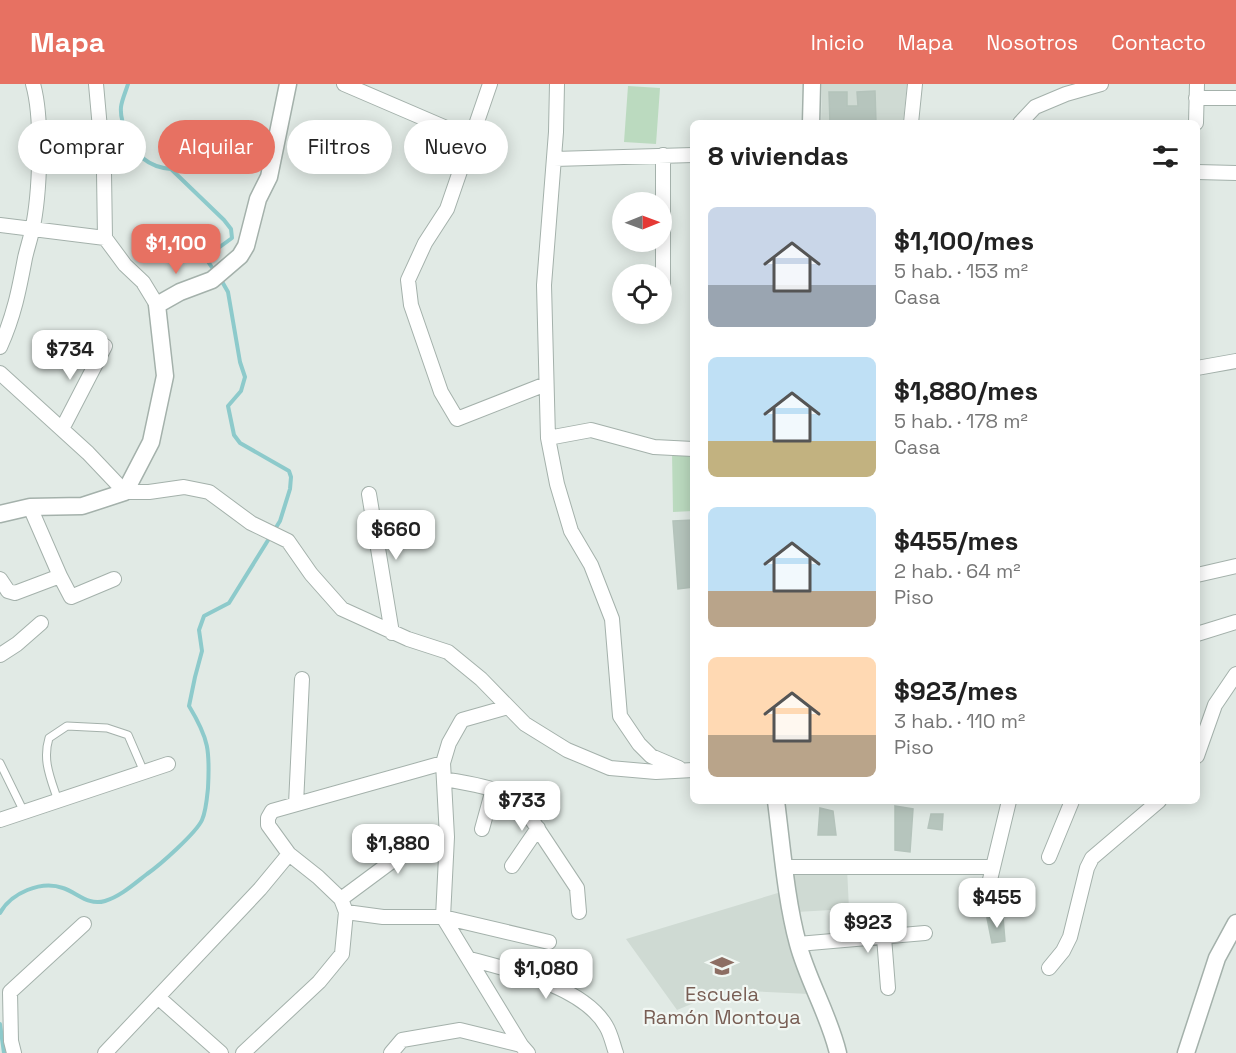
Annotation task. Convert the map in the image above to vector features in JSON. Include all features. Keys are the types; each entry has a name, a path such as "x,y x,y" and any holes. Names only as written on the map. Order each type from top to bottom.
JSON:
{"street":[{"path":"0,347 17,303 38,192 39,145 33,84"},
{"path":"96,84 104,173 105,238 125,265 143,282 158,305 165,376 151,442 125,492"},
{"path":"158,305 180,292 218,276 240,256 246,246 258,199 268,177 288,84"},
{"path":"344,84 428,120"},
{"path":"478,120 490,84"},
{"path":"557,84 554,159 544,285 548,438 557,484 571,531 591,565 612,619 620,716 639,744 651,756 688,770"},
{"path":"811,120 812,84"},
{"path":"911,120 915,84"},
{"path":"1023,120 1035,107 1066,94 1101,84"},
{"path":"1196,120 1196,91 1236,98"},
{"path":"663,155 663,264"},
{"path":"554,159 690,155"},
{"path":"1200,172 1236,173"},
{"path":"460,174 447,209 425,243 408,280 411,305 441,392 457,419 546,384"},
{"path":"0,225 105,238"},
{"path":"62,429 105,346"},
{"path":"1200,367 1236,361"},
{"path":"0,373 62,429 125,492"},
{"path":"548,438 591,429 654,447 690,449"},
{"path":"0,514 30,507 82,506 125,492 184,487 209,492 251,524 288,541 311,573 342,609 392,633 447,652 480,679 525,724 567,750 610,768 656,772 688,770"},
{"path":"369,494 392,633"},
{"path":"30,507 71,597 114,579"},
{"path":"1200,574 1236,566"},
{"path":"0,579 8,591 15,593 60,576"},
{"path":"1200,633 1236,622"},
{"path":"0,655 41,623"},
{"path":"1200,748 1215,705 1236,674"},
{"path":"296,804 302,679"},
{"path":"508,707 462,720 449,743 443,763 447,837 442,916 524,1049"},
{"path":"443,763 272,811 268,818 268,825 289,854 318,877 344,906 383,917 442,916 549,942"},
{"path":"0,820 168,764"},
{"path":"444,779 493,789 509,794 520,802 577,888 579,912"},
{"path":"482,829 493,789"},
{"path":"776,804 784,867 798,944 832,1030 838,1053"},
{"path":"987,888 1008,804"},
{"path":"1049,856 1071,804"},
{"path":"1049,968 1063,951 1070,937 1087,868 1092,858 1155,804"},
{"path":"512,866 538,828"},
{"path":"243,1053 319,982 342,954 344,906 403,853 447,837"},
{"path":"105,1053 260,890 289,854"},
{"path":"784,867 993,867"},
{"path":"1186,1053 1216,958 1236,923"},
{"path":"14,1053 11,1041 10,992 84,924"},
{"path":"798,944 925,933"},
{"path":"884,937 888,988"},
{"path":"470,959 541,980 583,1000 606,1026 616,1053"},
{"path":"159,998 221,1053"},
{"path":"391,1053 402,1040 460,1030 524,1049"}],"lane":[{"path":"59,802 47,767 45,751 49,738 67,726 107,728 128,735 144,772"},
{"path":"0,763 24,812"}],"shaded area":[{"path":"822,84 907,84 903,120 821,120"},
{"path":"847,868 849,909 796,912 793,871"},
{"name":"Escuela Ramón Montoya","path":"781,892 809,994 725,990 677,1010 626,939"}],"green space":[{"path":"628,86 660,88 656,144 624,142"},
{"path":"672,451 690,452 690,511 673,512"}],"building":[{"path":"875,91 876,120 830,120 829,92 847,92 847,106 858,106 857,92"},
{"path":"690,520 690,587 678,589 673,521"},
{"path":"895,806 913,809 910,852 895,850"},
{"path":"820,808 833,811 836,835 818,835"},
{"path":"931,814 943,814 942,830 928,828"},
{"path":"1017,889 1028,891 1023,907 1010,903"},
{"path":"1003,917 1005,941 992,943 987,918"}],"waterway":[{"path":"128,84 121,114 124,127 138,154 149,163 171,169 231,229 232,238 217,249 203,254 215,272"},
{"path":"0,913 19,894 36,887 63,888 93,902 111,899 153,870 193,833 202,820 208,788 207,745 189,706 202,651 199,630 204,616 229,603 280,521 290,489 291,477 289,471 240,443 234,435 228,406 241,391 245,377 240,362 228,292 220,278"},
{"path":"0,1024 4,1053"}],"place":[{"name":"Escuela Ramón Montoya","path":"722,966"}]}
